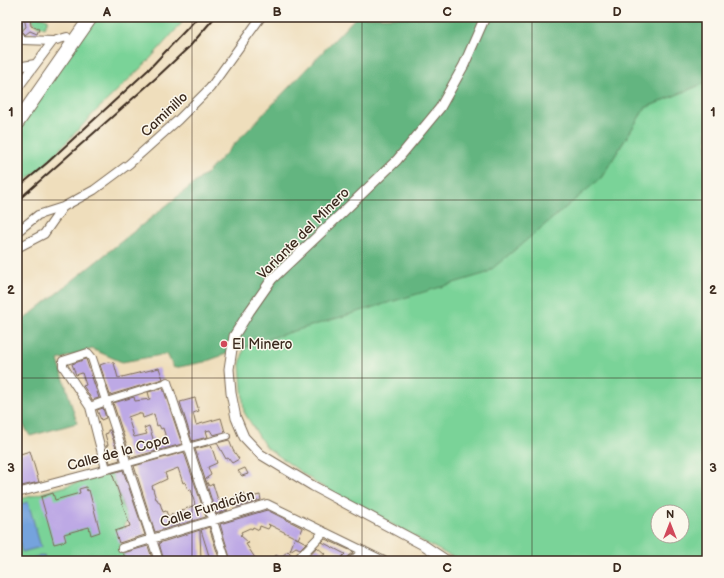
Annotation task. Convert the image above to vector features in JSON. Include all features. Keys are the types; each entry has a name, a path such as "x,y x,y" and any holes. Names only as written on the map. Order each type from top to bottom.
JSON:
{"highway":[{"path":"17,107 80,17"},
{"path":"17,122 91,17"}],"street":[{"name":"Caminillo","path":"17,232 38,215 63,207 94,190 129,164 178,120 210,88 261,17"},
{"name":"Variante del Minero","path":"451,561 446,560 425,546 313,486 260,454 244,437 236,418 231,393 229,369 234,336 272,279 397,160 440,108 464,65 485,17"},
{"path":"17,35 23,40 53,41 67,37"},
{"path":"17,89 53,41"},
{"path":"17,66 35,64"},
{"name":"Caminillo","path":"17,248 44,234 63,207"},
{"path":"106,469 90,407 62,366 63,360 88,353 92,358 159,561"},
{"path":"90,407 167,382 226,561"},
{"name":"Calle de la Copa","path":"17,494 227,436"},
{"name":"Calle Fundición","path":"122,548 267,504 384,561"},
{"path":"296,561 324,532"},
{"path":"352,561 364,551"}],"green space":[{"path":"17,17 23,17 25,26 17,33"},
{"path":"32,17 42,17 48,19 45,28 34,24"},
{"path":"91,17 185,17 181,24 148,61 95,112 47,163 17,188 17,126"},
{"path":"356,17 707,17 707,82 645,108 601,178 487,273 268,339 204,362 174,368 167,354 122,362 92,349 58,360 77,423 30,436 17,414 17,325 207,173"},
{"path":"707,82 707,561 470,561 448,555 316,483 265,446 244,412 240,365 244,348 268,339 601,178 645,108"},
{"path":"112,473 128,522 124,524 125,528 116,532 127,561 17,561 17,500"}],"water":[{"path":"28,502 41,547 22,552 17,536 17,505"},
{"path":"44,555 45,561 24,561 24,560"}],"building":[{"path":"24,17 30,17 31,26 39,29 37,34 30,31 25,35 21,31 26,27"},
{"path":"86,359 99,398 92,400 83,386 86,385 82,373 76,375 72,364"},
{"path":"108,362 114,363 118,378 159,368 163,379 110,395 100,365"},
{"path":"163,388 182,444 131,458 113,403 134,397 135,401 150,399 148,392","holes":["142,414 143,418 154,414 157,426 159,425 161,429 163,428 167,441 155,445 149,426 144,428 147,434 134,437 128,417"]},
{"path":"195,398 199,411 193,413 196,425 221,418 225,432 213,435 210,430 206,431 208,437 192,441 180,402"},
{"path":"103,408 106,418 101,420 97,410"},
{"path":"108,430 110,430 120,460 110,463 105,434 108,433"},
{"path":"229,440 239,459 232,463 228,458 226,459 217,443"},
{"path":"211,445 217,463 208,467 211,475 205,479 195,449"},
{"path":"30,451 39,482 17,487 17,455"},
{"path":"184,452 206,517 155,532 134,466","holes":["178,468 183,483 185,482 188,490 191,489 195,505 168,516 166,511 163,512 160,503 156,499 152,486 167,479 165,473"]},
{"path":"245,468 248,474 242,476 238,471"},
{"path":"123,470 145,535 119,543 115,531 130,526 112,473"},
{"path":"205,479 209,486 213,484 218,500 221,499 225,510 228,510 216,514"},
{"path":"86,487 87,491 89,490 100,532 91,535 89,527 64,534 66,541 54,544 41,497 53,493 55,500 80,493 79,489"},
{"path":"244,493 247,498 260,495 261,500 237,507 233,498"},
{"path":"267,510 303,528 298,539 268,524 270,526 268,529 260,526 259,530 253,527 252,529 250,528 241,532 242,534 240,535 249,543 246,544 257,561 231,561 220,524"},
{"path":"209,527 220,561 214,561 213,558 210,559 201,530"},
{"path":"200,530 201,561 164,561 159,543"},
{"path":"295,537 306,543 300,549 296,547 290,551"},
{"path":"325,539 354,552 348,557 347,561 338,561 345,554 322,542"},
{"path":"148,546 153,561 127,561 123,553"},
{"path":"317,547 325,554 320,558 324,561 304,561"},
{"path":"288,551 293,556 291,561 270,561 276,555 280,558"}],"railway":[{"path":"17,188 47,163 148,70 198,17"},
{"path":"17,201 156,78 190,46 215,17"}],"place":[{"name":"El Minero","path":"224,344"}]}
